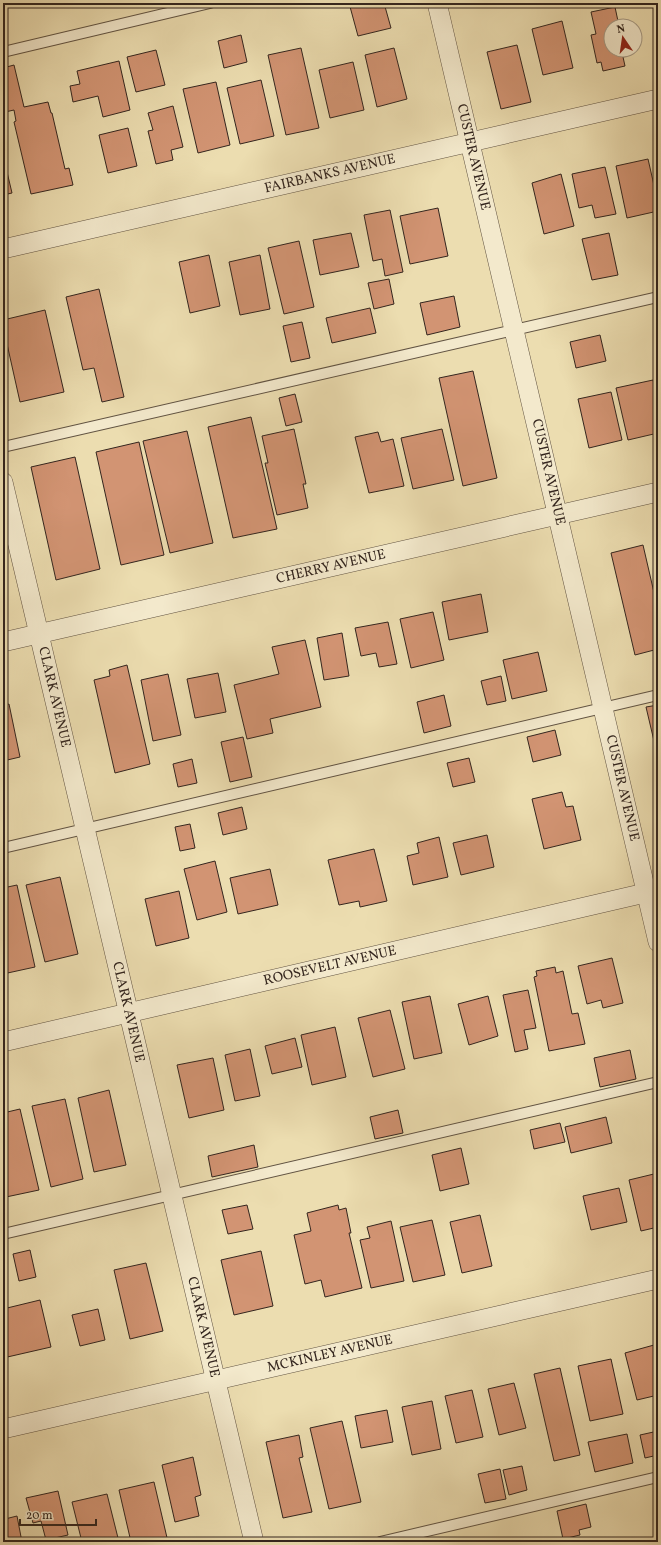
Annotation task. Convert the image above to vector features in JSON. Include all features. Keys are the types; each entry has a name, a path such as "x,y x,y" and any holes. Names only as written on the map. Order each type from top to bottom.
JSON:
{"street":[{"name":"CUSTER AVENUE","path":"437,3 603,707 652,891 658,942"},
{"name":"FAIRBANKS AVENUE","path":"3,249 658,99"},
{"name":"CLARK AVENUE","path":"3,482 254,1542"},
{"name":"CHERRY AVENUE","path":"3,642 658,492"},
{"name":"ROOSEVELT AVENUE","path":"3,1042 652,891"},
{"name":"MCKINLEY AVENUE","path":"3,1428 658,1279"}],"lane":[{"path":"3,52 210,3"},
{"path":"3,447 658,298"},
{"path":"3,848 658,694"},
{"path":"3,1234 658,1082"},
{"path":"380,1542 658,1477"}],"building":[{"path":"66,3 85,3 68,7"},
{"path":"349,3 384,3 391,28 358,36"},
{"path":"490,3 503,3 491,6"},
{"path":"615,7 617,18 603,18 603,58 623,58 625,66 603,71 601,62 597,63 591,35 596,34 591,12"},
{"path":"562,21 573,68 543,75 532,29"},
{"path":"241,35 247,62 224,68 218,41"},
{"path":"517,45 531,102 501,109 487,52"},
{"path":"301,48 319,128 286,135 268,55"},
{"path":"394,48 407,99 377,107 365,55"},
{"path":"156,50 165,85 136,92 127,57"},
{"path":"119,61 130,110 103,117 98,96 73,102 70,86 80,84 77,71"},
{"path":"353,62 364,110 330,118 319,70"},
{"path":"14,65 24,107 48,102 65,169 69,168 73,185 31,194 14,122 16,121 14,110 5,112 3,102 3,68"},
{"path":"261,80 274,136 240,144 227,88"},
{"path":"216,82 230,145 198,153 183,89"},
{"path":"173,106 183,147 171,150 173,160 156,164 148,131 153,130 148,113"},
{"path":"128,128 137,166 108,173 99,135"},
{"path":"3,155 12,193 3,195"},
{"path":"648,159 658,203 658,211 627,218 616,166"},
{"path":"605,167 616,214 595,218 592,205 579,208 572,174"},
{"path":"561,174 574,226 544,234 532,183"},
{"path":"438,208 448,256 410,264 400,216"},
{"path":"390,210 403,272 385,276 382,259 373,261 364,215"},
{"path":"351,233 359,267 320,275 313,240"},
{"path":"609,233 618,275 592,280 582,239"},
{"path":"299,241 314,307 284,314 268,248"},
{"path":"209,255 220,306 190,313 179,262"},
{"path":"260,255 270,309 240,315 229,262"},
{"path":"389,279 394,304 374,309 368,283"},
{"path":"99,289 124,397 102,402 94,368 83,370 66,297"},
{"path":"454,296 460,327 427,335 420,303"},
{"path":"370,308 376,333 332,343 326,318"},
{"path":"45,310 64,392 20,402 3,326 3,320"},
{"path":"302,322 310,358 291,362 283,326"},
{"path":"600,335 606,361 576,368 570,342"},
{"path":"473,371 497,478 463,486 439,378"},
{"path":"653,380 658,401 658,433 628,440 616,388"},
{"path":"611,392 622,440 589,448 578,399"},
{"path":"295,394 302,422 286,426 279,398"},
{"path":"251,417 277,529 233,538 208,427"},
{"path":"294,429 306,484 303,484 308,508 277,515 265,463 268,463 262,436"},
{"path":"442,429 454,480 413,489 401,438"},
{"path":"187,431 213,543 170,553 143,441"},
{"path":"378,432 381,442 393,439 404,486 369,493 355,437"},
{"path":"139,442 164,555 121,565 96,452"},
{"path":"75,457 100,569 56,580 31,467"},
{"path":"658,542 658,558 654,543"},
{"path":"643,545 658,610 658,649 635,655 611,553"},
{"path":"481,594 488,632 449,640 442,602"},
{"path":"433,612 444,660 411,668 400,619"},
{"path":"388,622 397,664 379,667 376,653 361,656 355,628"},
{"path":"342,633 349,676 324,680 317,638"},
{"path":"305,640 321,707 270,719 273,733 247,739 234,685 279,674 272,647"},
{"path":"538,652 547,691 512,699 503,660"},
{"path":"127,665 150,764 115,773 94,680 110,676 109,670"},
{"path":"218,673 226,712 195,718 187,679"},
{"path":"168,674 181,735 153,741 141,680"},
{"path":"501,676 506,701 487,705 481,681"},
{"path":"444,695 451,726 424,733 417,702"},
{"path":"9,704 20,757 3,761 3,706"},
{"path":"658,705 658,758 646,707"},
{"path":"555,730 561,755 533,762 527,737"},
{"path":"243,737 252,777 230,782 221,742"},
{"path":"469,758 475,782 453,787 447,763"},
{"path":"192,759 197,783 178,787 173,764"},
{"path":"562,792 566,807 573,806 581,840 544,849 532,799"},
{"path":"242,807 247,829 223,835 218,813"},
{"path":"190,824 195,848 180,851 175,827"},
{"path":"487,835 494,867 461,875 453,843"},
{"path":"439,837 448,877 413,885 407,856 419,853 417,843"},
{"path":"374,849 387,901 360,907 359,901 339,905 328,860"},
{"path":"215,861 227,912 197,920 184,869"},
{"path":"270,869 278,905 238,914 230,878"},
{"path":"60,877 78,954 45,962 26,885"},
{"path":"17,885 35,967 3,974 3,888"},
{"path":"179,891 189,938 156,946 145,899"},
{"path":"612,958 623,1003 603,1008 601,1000 587,1004 578,966"},
{"path":"555,967 556,973 563,971 572,1014 578,1013 585,1044 549,1051 534,977 537,976 536,971"},
{"path":"528,990 536,1028 524,1030 528,1049 515,1052 503,995"},
{"path":"430,996 442,1053 414,1059 402,1002"},
{"path":"488,996 498,1036 469,1045 458,1004"},
{"path":"390,1010 405,1069 373,1077 358,1018"},
{"path":"335,1027 346,1077 312,1085 301,1035"},
{"path":"295,1038 302,1067 272,1074 265,1046"},
{"path":"250,1049 260,1096 235,1101 225,1055"},
{"path":"630,1050 636,1079 600,1087 594,1058"},
{"path":"213,1058 224,1110 189,1118 177,1065"},
{"path":"109,1090 126,1165 94,1172 78,1098"},
{"path":"65,1099 83,1179 51,1187 32,1106"},
{"path":"20,1109 39,1190 6,1197 3,1183 3,1113"},
{"path":"398,1110 403,1133 375,1139 370,1117"},
{"path":"606,1117 612,1143 571,1153 565,1127"},
{"path":"560,1123 565,1142 534,1149 530,1130"},
{"path":"254,1145 258,1167 212,1177 208,1156"},
{"path":"461,1148 469,1184 440,1191 432,1155"},
{"path":"658,1173 658,1227 641,1231 629,1180"},
{"path":"619,1188 627,1222 591,1230 583,1196"},
{"path":"247,1205 253,1229 228,1234 222,1210"},
{"path":"338,1205 339,1210 346,1208 351,1233 349,1233 362,1288 325,1297 321,1280 305,1284 294,1235 311,1231 307,1213"},
{"path":"480,1215 492,1266 462,1273 450,1222"},
{"path":"432,1220 445,1275 413,1282 400,1227"},
{"path":"391,1221 404,1281 371,1288 360,1240 370,1238 367,1227"},
{"path":"30,1250 36,1277 19,1281 13,1254"},
{"path":"261,1251 273,1306 234,1315 221,1260"},
{"path":"146,1263 163,1331 130,1339 114,1270"},
{"path":"40,1300 51,1347 3,1358 3,1309"},
{"path":"98,1309 105,1340 80,1346 72,1315"},
{"path":"654,1345 658,1361 658,1395 637,1400 625,1353"},
{"path":"611,1359 623,1414 590,1421 578,1366"},
{"path":"560,1368 580,1455 554,1461 534,1374"},
{"path":"514,1383 526,1428 499,1435 488,1389"},
{"path":"472,1390 483,1437 456,1443 445,1396"},
{"path":"432,1401 441,1449 412,1455 402,1407"},
{"path":"387,1410 393,1442 361,1448 355,1416"},
{"path":"342,1421 361,1502 329,1509 310,1428"},
{"path":"658,1431 658,1455 645,1458 640,1435"},
{"path":"627,1434 633,1463 595,1472 588,1442"},
{"path":"299,1435 303,1457 299,1458 312,1512 283,1518 266,1442"},
{"path":"193,1457 201,1495 195,1497 199,1516 175,1522 162,1465"},
{"path":"522,1466 527,1490 509,1495 503,1470"},
{"path":"500,1469 506,1499 485,1503 478,1474"},
{"path":"154,1482 168,1542 131,1542 119,1490"},
{"path":"58,1491 68,1535 46,1540 41,1521 33,1523 26,1498"},
{"path":"107,1494 119,1542 82,1542 72,1502"},
{"path":"586,1504 591,1527 579,1530 580,1535 563,1539 557,1511"},
{"path":"658,1504 658,1523 654,1505"},
{"path":"3,1513 5,1519 17,1516 22,1542 3,1542"},
{"path":"215,1538 216,1542 197,1542"}]}
